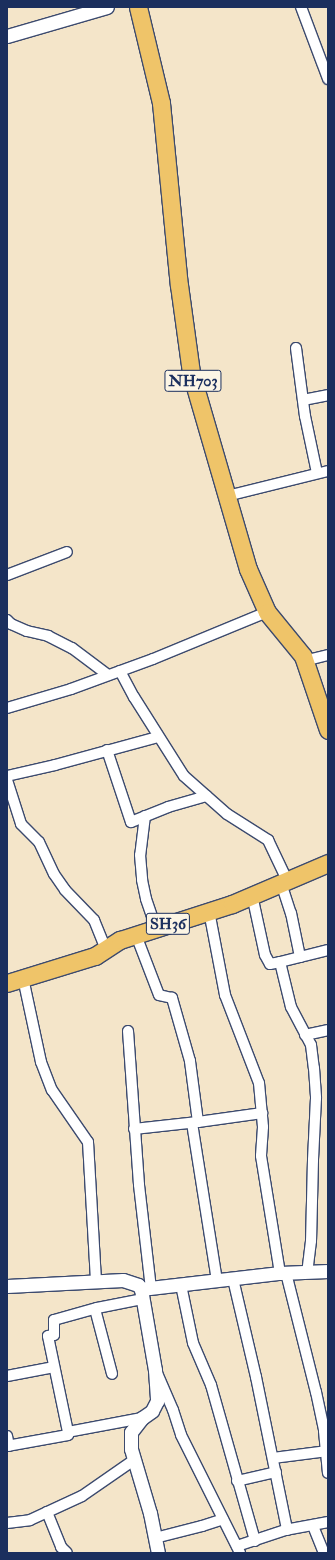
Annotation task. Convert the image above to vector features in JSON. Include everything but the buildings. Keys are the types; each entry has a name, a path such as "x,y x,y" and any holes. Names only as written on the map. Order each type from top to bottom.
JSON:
{"highway":[{"name":"NH703","path":"138,7 161,103 179,285 191,373 248,569 267,612 303,656 328,730"},
{"name":"SH36","path":"12,979 95,956 120,940 209,911 252,895 328,862"}],"street":[{"path":"7,36 107,7"},
{"path":"301,7 326,67 328,79"},
{"path":"296,348 303,400 317,473"},
{"path":"303,400 328,395"},
{"path":"227,496 328,471"},
{"path":"7,576 67,552"},
{"path":"7,708 120,671 267,612"},
{"path":"7,620 11,624 27,631 48,636 72,648 108,675"},
{"path":"304,661 328,655"},
{"path":"120,671 158,737 184,776 227,814 268,840 284,881 292,913 300,957"},
{"path":"7,776 158,737"},
{"path":"107,750 131,822 168,806 206,796"},
{"path":"7,780 21,824 39,842 54,874 65,890 94,920 106,949"},
{"path":"145,816 140,855 142,880 146,899 156,928"},
{"path":"252,895 265,955 270,964 328,950"},
{"path":"209,911 225,995 259,1083 263,1127 261,1156 283,1273 316,1392 327,1451 328,1473"},
{"path":"136,935 159,995 172,998 190,1061 195,1122 216,1281"},
{"path":"280,962 291,1007 311,1045 316,1098 311,1241 307,1272"},
{"path":"12,979 52,1090 88,1142 96,1281"},
{"path":"128,1030 145,1292 156,1370 157,1401 152,1411 142,1418 131,1432 134,1460 150,1513 158,1553"},
{"path":"305,1035 328,1030"},
{"path":"134,1129 262,1113"},
{"path":"68,1432 48,1336 54,1335 54,1320 95,1309 145,1292 181,1285 283,1273 328,1271"},
{"path":"233,1279 288,1530"},
{"path":"7,1286 123,1280 138,1285 145,1292"},
{"path":"181,1285 193,1343 211,1385 255,1541"},
{"path":"95,1309 112,1374"},
{"path":"7,1376 54,1367"},
{"path":"156,1370 173,1410 181,1435 238,1550 255,1541 288,1530 328,1522"},
{"path":"7,1436 8,1446 68,1435 68,1432 142,1418"},
{"path":"273,1458 327,1451"},
{"path":"7,1523 30,1520 82,1496 134,1460"},
{"path":"237,1481 276,1472"},
{"path":"47,1512 61,1547 67,1553"},
{"path":"155,1538 223,1519"},
{"path":"313,1526 324,1553"}]}
